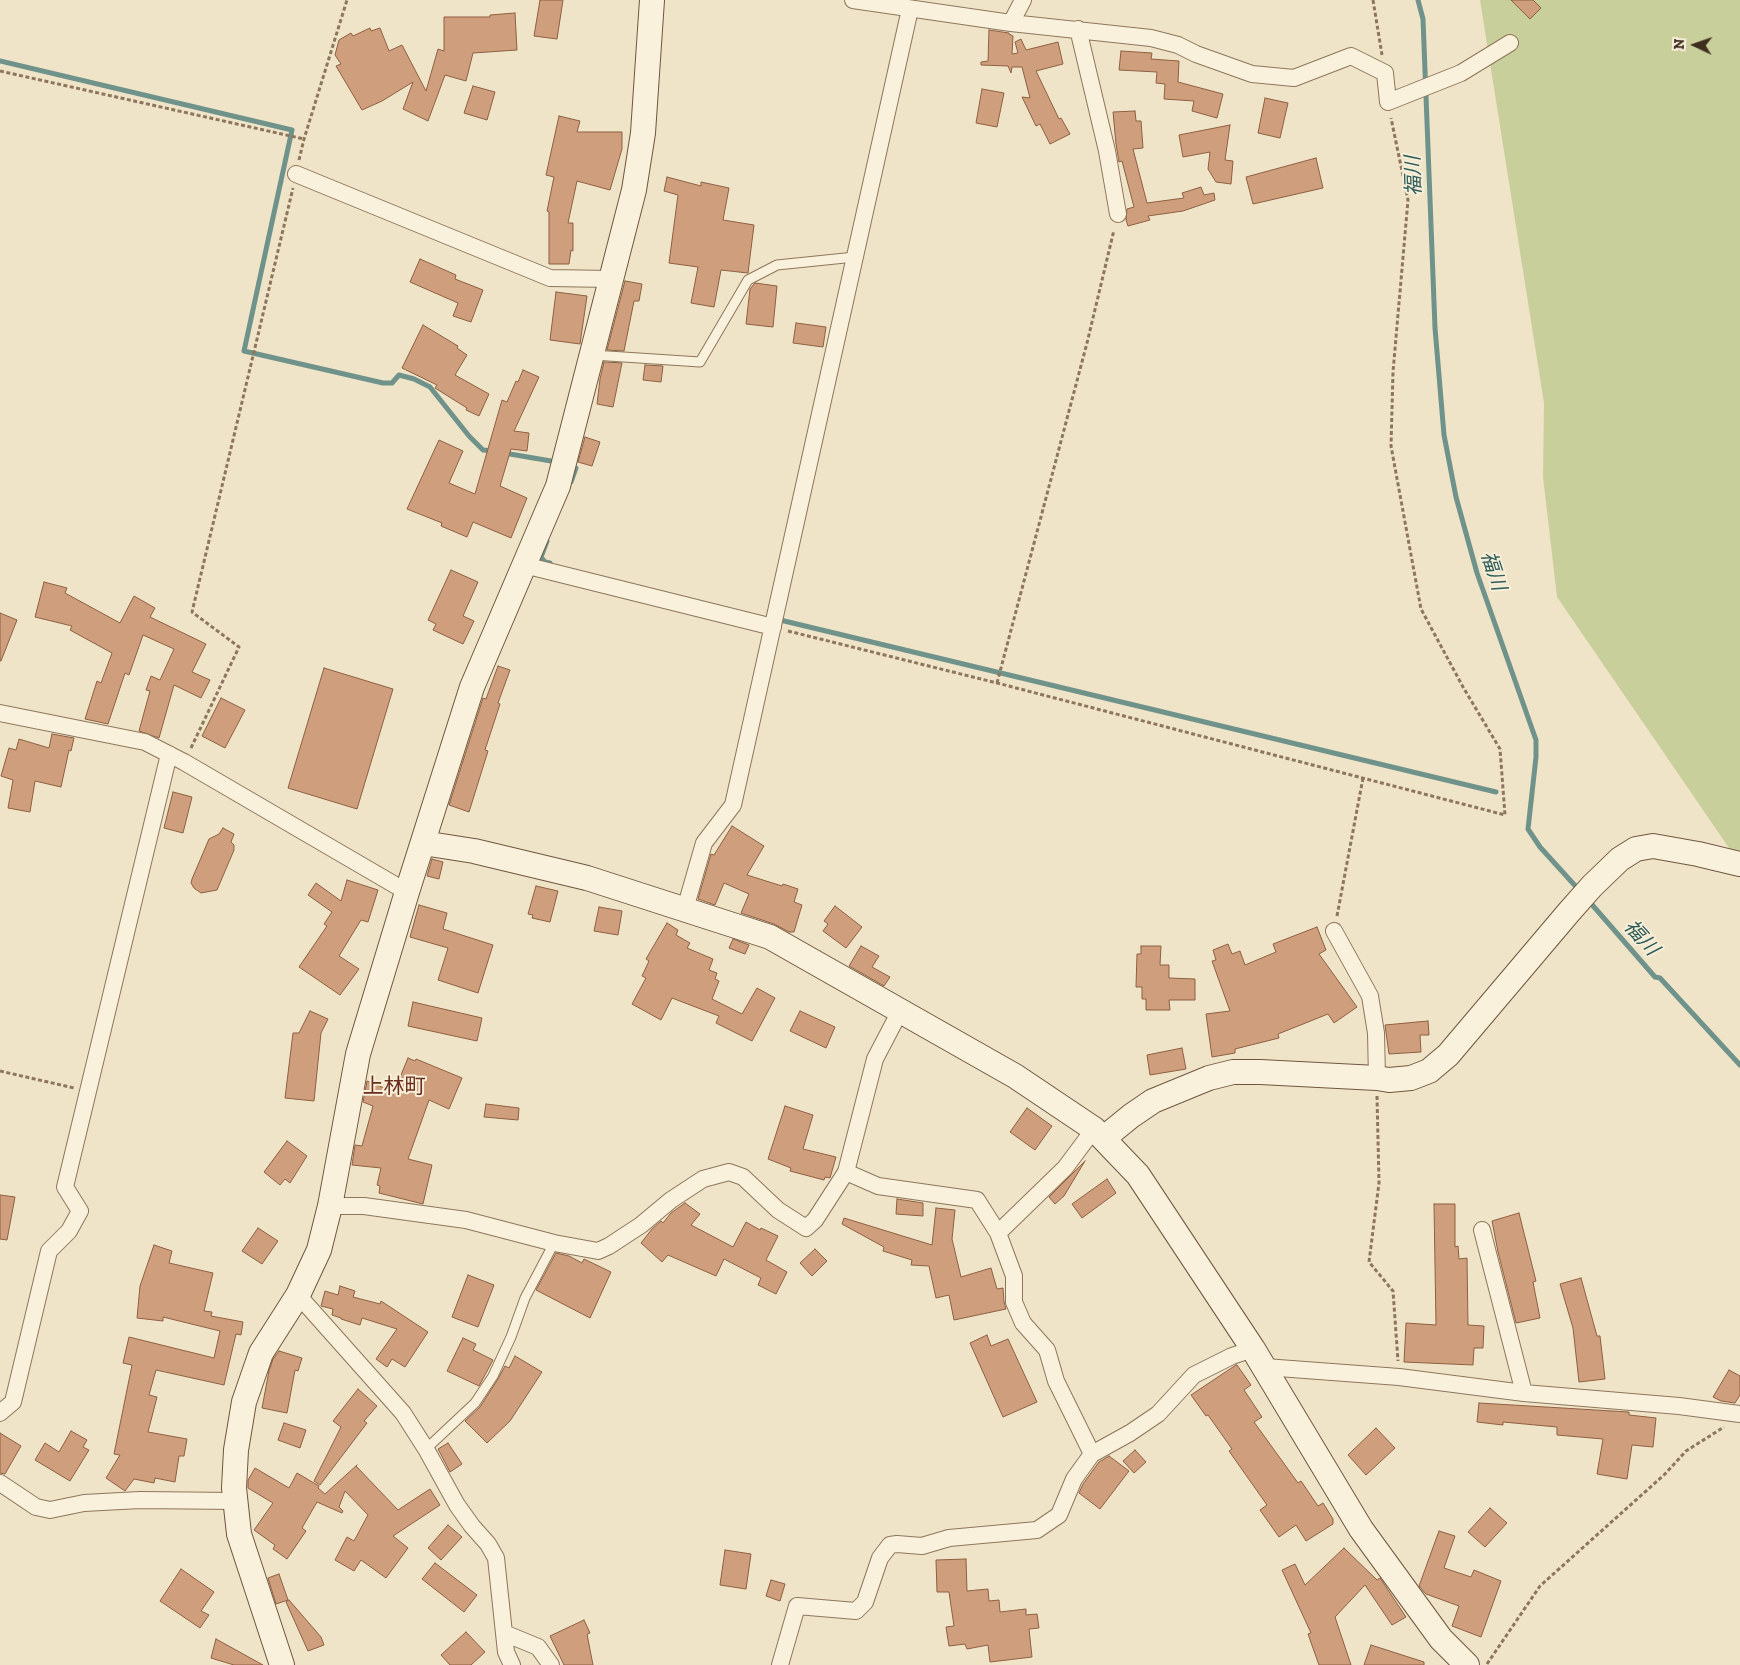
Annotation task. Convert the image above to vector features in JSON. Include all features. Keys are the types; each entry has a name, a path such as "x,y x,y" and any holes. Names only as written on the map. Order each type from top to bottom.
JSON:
{"street":[{"path":"282,1665 239,1534 234,1488 236,1450 244,1402 261,1353 298,1295 319,1250 330,1206 358,1054 407,892 472,687 558,486 634,190 643,133 652,0"},
{"path":"853,0 1010,23 1151,38 1178,45 1196,54 1252,74 1294,78 1351,56 1385,73 1388,102 1461,73 1510,43"},
{"path":"1010,23 1023,0"},
{"path":"685,909 704,843 733,805 910,9"},
{"path":"1078,30 1107,151 1118,214"},
{"path":"296,174 550,278 611,279"},
{"path":"524,566 773,627"},
{"path":"0,713 145,742 184,762 407,892"},
{"path":"0,1413 13,1402 49,1251 69,1231 80,1211 65,1187 169,754"},
{"path":"423,843 474,851 587,878 770,936 1015,1076 1099,1133 1138,1175 1259,1358 1361,1529 1441,1639 1467,1665"},
{"path":"998,1233 1099,1133 1131,1116 1153,1101 1209,1078 1233,1072 1260,1072 1389,1080 1411,1078 1429,1071 1448,1054 1592,886 1620,859 1636,850 1653,846 1740,864"},
{"path":"1334,931 1370,996 1376,1033 1377,1078"},
{"path":"330,1206 364,1206 466,1220 554,1243 598,1251 641,1225 671,1200 703,1179 729,1172 743,1178 778,1210 806,1228 815,1220 846,1172 875,1059 900,1011"},
{"path":"846,1172 878,1186 977,1200 998,1233 1014,1276 1014,1302 1024,1323 1048,1350 1056,1381 1092,1454"},
{"path":"1482,1230 1524,1393"},
{"path":"298,1295 403,1413 426,1449 457,1505 488,1544 496,1558 506,1652 512,1665"},
{"path":"780,1665 797,1606 856,1612 865,1602 880,1558 890,1545 922,1546 949,1538 1037,1530 1059,1515 1074,1479 1092,1454 1130,1433 1158,1414 1194,1375 1232,1356 1524,1393 1679,1406 1737,1413"},
{"path":"0,1484 36,1507 50,1510 84,1503 140,1500 236,1501"},
{"path":"504,1633 538,1646 551,1665"}],"lane":[{"path":"593,355 700,362 748,280 777,265 855,257"},
{"path":"426,1449 475,1403 493,1376 525,1298 554,1243"}],"path":[{"path":"184,762 239,647 192,612 304,139 347,0"},
{"path":"1373,0 1385,73"},
{"path":"0,71 304,139"},
{"path":"773,627 1505,815 1500,749 1463,687 1421,609 1391,446 1393,372 1408,200 1388,102"},
{"path":"997,683 1087,343 1118,214"},
{"path":"1334,931 1363,778"},
{"path":"0,1070 87,1090"},
{"path":"1377,1078 1379,1183 1370,1262 1393,1291 1399,1377"},
{"path":"1486,1665 1540,1586 1665,1474 1686,1451 1722,1429 1737,1413"}],"green space":[{"path":"1480,0 1740,0 1740,864 1557,597 1543,477 1544,403"}],"building":[{"path":"540,0 563,0 557,39 534,36"},
{"path":"1511,0 1533,0 1541,8 1530,19"},
{"path":"515,13 517,50 473,53 466,81 445,75 428,121 403,109 413,82 382,101 362,110 336,66 341,64 335,55 339,40 351,33 353,36 370,28 371,31 380,28 389,51 402,45 426,91 438,49 444,51 444,17 490,17 490,15"},
{"path":"989,30 1009,33 1013,36 1012,54 1018,53 1015,42 1021,39 1026,50 1058,42 1063,64 1036,71 1059,119 1061,118 1070,134 1050,144 1040,124 1036,126 1022,97 1030,98 1022,67 1012,67 1011,73 1008,66 981,65 981,62 988,61"},
{"path":"1121,51 1152,53 1151,59 1179,61 1178,82 1223,94 1217,118 1192,111 1194,101 1164,99 1165,84 1156,83 1157,72 1119,70"},
{"path":"473,86 495,92 487,120 464,113"},
{"path":"982,89 1004,93 997,127 976,123"},
{"path":"1265,98 1288,103 1280,138 1258,133"},
{"path":"1135,111 1136,121 1141,121 1143,148 1133,149 1147,203 1184,198 1182,193 1201,187 1204,195 1214,193 1215,200 1183,211 1148,216 1150,220 1128,226 1126,220 1127,209 1134,207 1122,161 1119,162 1113,112"},
{"path":"559,116 580,121 577,132 622,132 622,149 610,190 577,181 568,223 573,223 573,251 571,250 569,264 549,264 549,212 547,211 554,177 546,175"},
{"path":"1230,125 1225,160 1233,161 1231,184 1216,182 1208,169 1210,152 1183,157 1179,135"},
{"path":"1316,158 1323,188 1253,204 1246,177"},
{"path":"667,177 701,186 701,182 729,188 723,220 754,225 748,273 721,270 714,307 691,303 698,267 669,263 678,195 664,191"},
{"path":"420,259 456,275 455,279 483,290 471,322 453,316 458,303 410,282"},
{"path":"625,281 642,284 639,301 634,301 624,351 607,350"},
{"path":"755,283 777,286 773,327 746,324 750,289"},
{"path":"556,292 587,296 580,344 550,340"},
{"path":"796,323 826,327 823,347 793,343"},
{"path":"423,325 458,346 457,348 467,355 455,375 489,394 479,416 466,410 467,408 435,388 437,385 402,368"},
{"path":"604,362 622,363 613,407 597,404"},
{"path":"645,365 663,366 661,382 643,380"},
{"path":"523,370 539,377 514,431 529,433 527,451 511,449 500,486 527,498 511,538 473,522 467,537 441,526 442,523 407,509 439,440 463,451 449,483 475,494 502,400 507,402"},
{"path":"585,437 600,442 592,466 578,462"},
{"path":"451,570 478,582 463,616 474,621 463,644 433,630 436,624 428,620"},
{"path":"44,582 67,588 65,593 120,623 134,596 155,608 150,617 206,644 192,672 210,680 201,698 174,685 159,738 139,731 150,691 146,690 151,676 160,680 174,649 143,635 129,675 125,673 108,724 85,719 97,681 101,683 112,653 70,630 72,626 35,617"},
{"path":"0,613 17,620 1,661 0,661"},
{"path":"498,666 510,670 498,703 500,704 485,750 488,751 469,812 449,805 483,698 486,699"},
{"path":"324,668 393,689 357,809 288,788"},
{"path":"221,698 245,710 225,748 202,736"},
{"path":"52,734 74,738 71,751 69,750 61,787 35,781 30,812 8,808 13,780 1,776 9,748 16,750 19,739 49,748"},
{"path":"173,792 192,797 183,833 164,828"},
{"path":"732,826 764,846 747,875 798,889 794,902 802,905 794,932 789,932 774,924 741,913 749,894 724,883 715,905 698,899 711,854 714,855"},
{"path":"223,828 234,834 231,842 234,845 234,850 217,890 201,893 194,888 191,883 192,879 209,839 219,834"},
{"path":"432,859 443,862 439,879 427,876"},
{"path":"347,880 378,890 368,922 361,920 339,956 359,969 340,995 299,967 327,926 324,924 332,912 308,895 316,883 341,901"},
{"path":"536,886 558,891 550,922 532,918 533,915 528,914"},
{"path":"419,905 447,913 443,929 493,945 478,993 438,980 448,948 410,937"},
{"path":"835,906 862,927 846,948 823,931 828,924 824,921"},
{"path":"599,907 622,911 618,935 594,931"},
{"path":"667,923 678,930 676,935 690,943 687,948 713,959 709,970 717,973 715,979 719,981 712,999 742,1014 757,988 775,998 752,1041 716,1023 719,1016 672,998 661,1020 632,1004 646,978 642,976 649,961 646,959"},
{"path":"1317,927 1326,950 1319,954 1357,1007 1334,1023 1328,1014 1278,1034 1279,1038 1235,1049 1235,1053 1212,1057 1206,1014 1230,1011 1212,961 1216,960 1213,950 1228,944 1232,954 1240,951 1245,965 1276,952 1273,944"},
{"path":"733,939 749,945 745,954 729,948"},
{"path":"861,946 879,956 872,967 890,977 884,986 849,966"},
{"path":"1141,946 1161,946 1160,965 1169,965 1169,978 1195,979 1195,1000 1169,1000 1170,1010 1146,1010 1146,999 1142,999 1142,987 1136,987 1137,954 1141,954"},
{"path":"413,1002 482,1018 477,1041 408,1026"},
{"path":"310,1011 328,1019 321,1033 314,1101 285,1098 293,1033 299,1033"},
{"path":"800,1011 835,1027 826,1048 790,1031"},
{"path":"1428,1021 1429,1035 1420,1035 1421,1052 1389,1054 1385,1025"},
{"path":"1182,1048 1186,1069 1150,1075 1147,1055"},
{"path":"408,1058 415,1061 416,1059 462,1078 449,1109 429,1100 408,1159 432,1165 423,1204 379,1193 380,1186 377,1185 381,1168 352,1165 355,1145 362,1146 373,1106 363,1102 367,1081 394,1092"},
{"path":"486,1104 519,1108 518,1120 484,1117"},
{"path":"785,1106 813,1115 803,1149 836,1157 830,1178 825,1177 824,1180 790,1171 791,1168 768,1159"},
{"path":"1027,1108 1052,1126 1035,1150 1010,1132"},
{"path":"287,1141 307,1156 290,1183 285,1179 280,1185 264,1172"},
{"path":"1085,1161 1064,1196 1055,1204 1049,1197"},
{"path":"1107,1179 1116,1193 1082,1218 1072,1204"},
{"path":"0,1195 15,1197 7,1240 0,1239"},
{"path":"897,1199 923,1203 923,1216 896,1214"},
{"path":"685,1203 700,1214 691,1225 733,1247 746,1222 760,1230 761,1228 778,1236 766,1260 787,1272 776,1294 758,1285 761,1278 724,1259 716,1276 668,1255 662,1262 641,1243 652,1229 661,1221 663,1223 671,1213"},
{"path":"1434,1204 1455,1204 1455,1247 1458,1246 1459,1259 1467,1258 1468,1325 1484,1326 1483,1348 1474,1348 1473,1365 1404,1362 1406,1323 1436,1325"},
{"path":"936,1208 955,1210 952,1239 961,1277 991,1268 997,1289 1003,1288 1006,1309 954,1320 949,1295 936,1298 929,1266 911,1265 912,1260 883,1251 884,1247 842,1224 844,1218 932,1245"},
{"path":"1519,1213 1536,1281 1533,1282 1540,1318 1516,1323 1492,1221"},
{"path":"258,1228 278,1241 262,1264 242,1251"},
{"path":"154,1245 172,1251 169,1263 213,1273 204,1311 212,1312 211,1316 243,1322 241,1335 236,1334 224,1385 156,1370 149,1395 157,1397 148,1432 187,1439 184,1456 179,1456 175,1482 155,1478 154,1483 134,1479 125,1491 106,1478 120,1455 114,1454 132,1365 123,1363 129,1337 214,1358 220,1331 163,1317 163,1321 137,1318 140,1286"},
{"path":"815,1249 827,1261 812,1276 800,1263"},
{"path":"556,1253 569,1256 582,1263 584,1259 611,1272 590,1318 536,1290"},
{"path":"468,1275 494,1285 478,1327 452,1317"},
{"path":"1581,1278 1597,1336 1600,1336 1605,1379 1579,1382 1573,1328 1560,1284"},
{"path":"340,1286 355,1291 353,1297 380,1304 381,1301 428,1332 405,1367 392,1359 387,1367 376,1359 397,1329 362,1318 360,1325 332,1315 333,1309 321,1306 325,1291 338,1295"},
{"path":"987,1335 991,1346 1008,1339 1037,1402 1003,1417 970,1343"},
{"path":"463,1338 476,1344 473,1350 493,1360 479,1386 447,1371"},
{"path":"279,1351 302,1358 298,1371 295,1370 287,1413 262,1408 269,1371 273,1359"},
{"path":"515,1356 542,1372 510,1421 487,1443 465,1421 480,1407 505,1366 509,1368"},
{"path":"1236,1365 1251,1385 1244,1390 1262,1417 1254,1422 1298,1483 1301,1481 1318,1506 1323,1503 1333,1519 1333,1524 1306,1541 1296,1525 1279,1537 1260,1510 1267,1505 1229,1451 1232,1449 1191,1395"},
{"path":"1729,1370 1740,1376 1740,1395 1735,1403 1721,1401 1713,1397"},
{"path":"358,1389 377,1406 364,1421 367,1423 320,1485 314,1481 341,1427 333,1421"},
{"path":"1479,1403 1629,1412 1629,1415 1656,1418 1653,1447 1632,1445 1627,1479 1597,1474 1603,1439 1557,1435 1557,1427 1503,1422 1503,1425 1477,1422"},
{"path":"284,1423 306,1430 300,1448 278,1440"},
{"path":"1376,1428 1395,1448 1366,1475 1348,1455"},
{"path":"71,1431 87,1440 83,1447 89,1450 70,1481 35,1460 45,1443 59,1452"},
{"path":"0,1433 21,1446 5,1474 0,1473"},
{"path":"448,1443 462,1464 450,1472 438,1449"},
{"path":"1135,1450 1146,1462 1134,1473 1123,1461"},
{"path":"1109,1456 1129,1471 1100,1509 1079,1493 1083,1484 1099,1462"},
{"path":"357,1465 398,1510 430,1489 440,1505 393,1536 408,1548 386,1578 361,1560 354,1571 335,1560 347,1537 354,1541 368,1515 345,1491 339,1507 343,1511 342,1513 317,1502 302,1528 306,1531 287,1559 273,1549 275,1545 254,1530 273,1503 248,1488 248,1480 255,1468 289,1488 297,1473 319,1486 318,1488 325,1494"},
{"path":"1490,1508 1507,1523 1485,1547 1468,1532"},
{"path":"448,1525 462,1537 441,1560 428,1548"},
{"path":"1439,1531 1455,1536 1444,1568 1471,1577 1474,1570 1501,1581 1481,1637 1452,1626 1459,1606 1426,1594 1419,1586"},
{"path":"1344,1548 1377,1580 1380,1578 1406,1617 1392,1625 1365,1585 1335,1617 1351,1665 1319,1665 1308,1634 1311,1633 1282,1570 1295,1564 1305,1585"},
{"path":"725,1550 751,1554 746,1589 720,1585"},
{"path":"966,1559 967,1591 988,1589 989,1601 999,1600 1000,1612 1026,1609 1026,1615 1037,1614 1039,1628 1029,1629 1032,1657 990,1662 988,1645 967,1649 965,1644 949,1646 946,1627 954,1626 949,1592 937,1592 936,1560"},
{"path":"435,1563 477,1595 464,1612 422,1579"},
{"path":"181,1569 214,1592 201,1611 209,1615 200,1628 160,1601"},
{"path":"279,1574 288,1600 276,1604 268,1578"},
{"path":"771,1580 785,1584 780,1601 766,1596"},
{"path":"289,1600 321,1637 324,1645 308,1651 286,1602"},
{"path":"584,1620 590,1633 587,1634 593,1665 564,1665 550,1636"},
{"path":"466,1632 485,1652 471,1665 450,1665 441,1655"},
{"path":"216,1639 263,1665 234,1665 211,1658"},
{"path":"1371,1645 1424,1662 1424,1665 1364,1665"}],"waterway":[{"name":"福川","path":"1418,0 1423,19 1435,328 1444,435 1456,497 1477,573 1536,740 1536,757 1528,829 1540,847 1579,890"},
{"path":"0,61 292,130 244,351 383,383 392,383 399,375 414,379 430,387 469,436 483,450 493,451"},
{"path":"504,453 557,462"},
{"path":"570,466 576,468 571,482"},
{"path":"547,541 541,557 545,562 550,563"},
{"path":"776,619 1496,792"},
{"name":"福川","path":"1588,900 1655,977 1660,978 1740,1065"}],"district":[{"name":"上林町","path":"394,1087"}]}
